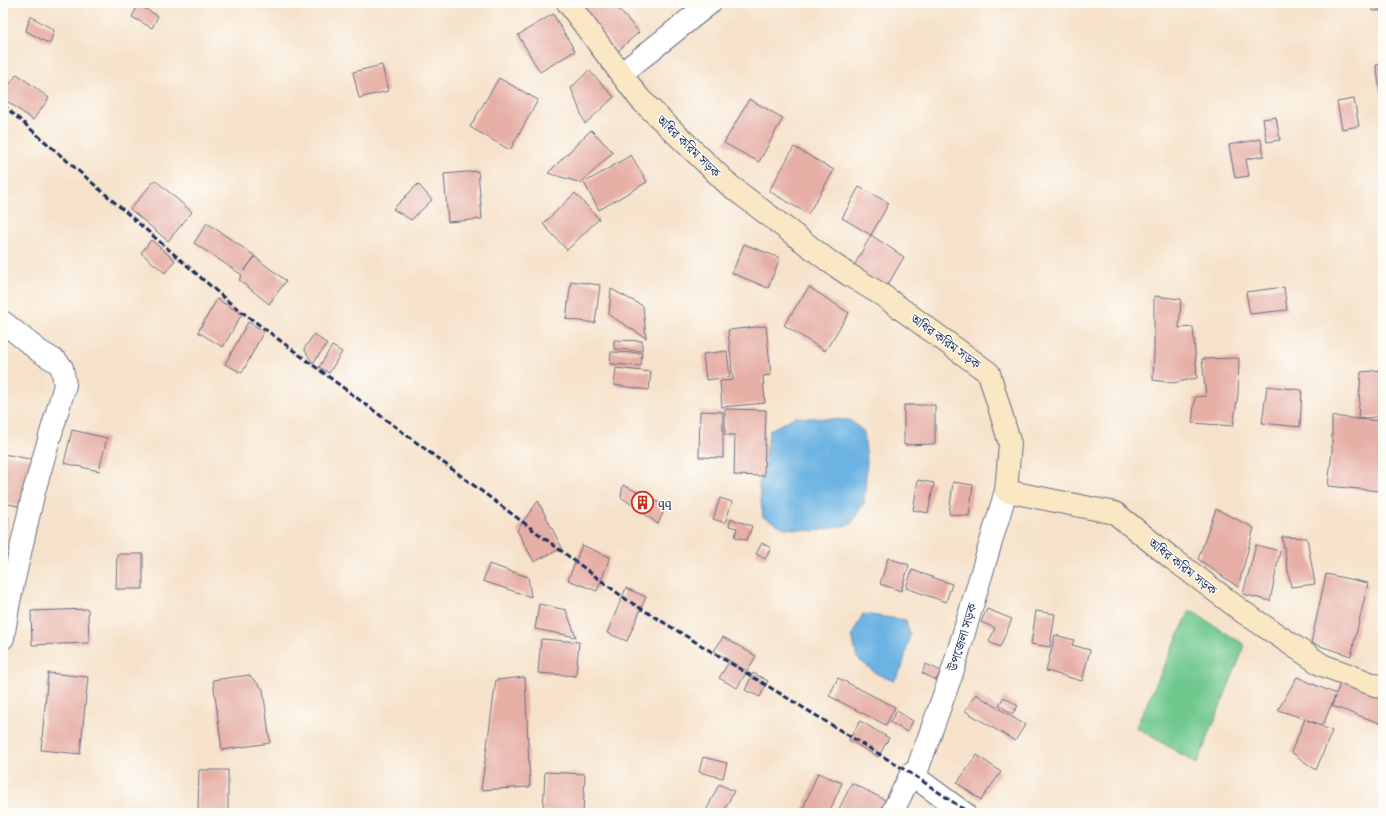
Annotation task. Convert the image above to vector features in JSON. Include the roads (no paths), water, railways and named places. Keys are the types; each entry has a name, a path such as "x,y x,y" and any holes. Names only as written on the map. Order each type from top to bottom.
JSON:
{"main road":[{"name":"অধির করিম সড়ক","path":"568,3 640,99 729,185 830,262 882,295 989,373 1010,444 1006,491 1115,513 1243,612 1322,665 1383,688"}],"street":[{"path":"621,74 710,3"},
{"path":"3,638 6,601 34,491 65,385 62,368 57,362 39,351 6,326"},
{"name":"উপজেলা সড়ক","path":"911,774 916,776 952,673 1006,491"},
{"path":"892,813 911,774 964,813"}],"water":[{"path":"795,417 850,420 864,432 867,461 864,503 851,524 817,531 785,528 763,517 759,486 770,430"},
{"path":"863,614 906,620 910,635 902,668 894,681 877,674 857,658 852,635"}],"railway":[{"path":"3,105 230,303 627,600 915,776 969,813"}],"place":[{"name":"qq","path":"642,502"}]}
